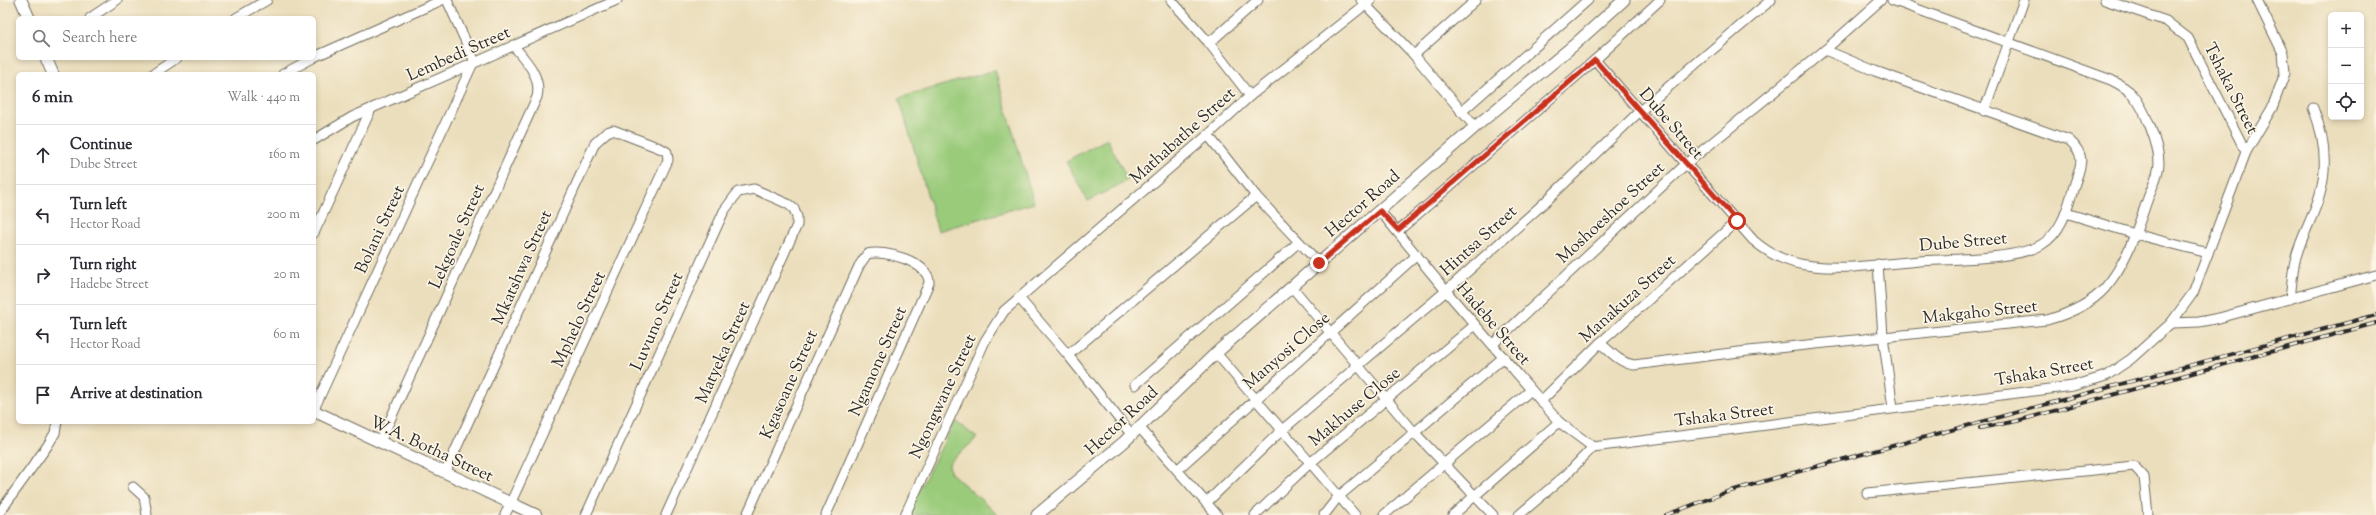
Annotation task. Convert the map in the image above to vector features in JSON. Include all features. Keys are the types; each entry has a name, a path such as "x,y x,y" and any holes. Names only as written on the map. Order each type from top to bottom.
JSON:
{"street":[{"path":"21,0 28,16"},
{"path":"93,16 117,0"},
{"path":"239,16 267,0"},
{"path":"316,57 442,0"},
{"path":"448,0 474,63"},
{"name":"Lembedi Street","path":"316,139 371,109 617,0"},
{"path":"1171,0 1209,43 1250,96"},
{"path":"1209,43 1258,0"},
{"path":"1414,55 1476,0"},
{"path":"1461,112 1588,0"},
{"name":"Hector Road","path":"1037,515 1092,471 1216,353 1475,127 1574,45 1624,0"},
{"path":"1398,230 1595,60 1660,0"},
{"name":"Hintsa Street","path":"1206,503 1281,431 1446,291 1544,203 1640,111 1770,0"},
{"name":"Moshoeshoe Street","path":"1493,344 1686,164 1826,50 1881,0"},
{"name":"Makgaho Street","path":"1600,343 1622,361 1634,365 1884,336 2047,320 2064,316 2087,303 2104,289 2124,260 2135,234 2159,164 2155,142 2141,108 2133,95 2124,86 1892,0"},
{"path":"1984,111 2024,0"},
{"name":"Tshaka Street","path":"1593,447 2043,390 2090,382 2106,376 2131,359 2171,323 2193,293 2246,152 2188,38 2166,21 2105,0"},
{"path":"2246,152 2272,108 2285,73 2283,53 2257,0"},
{"path":"1366,2 1414,55 1475,127"},
{"name":"Mathabathe Street","path":"1019,298 1208,135 1250,96 1366,2"},
{"name":"Lekgoale Street","path":"380,442 537,97 538,90 536,78 512,46"},
{"name":"Dube Street","path":"1595,60 1753,240 1766,251 1786,260 1813,266 1878,264 1993,256 2032,249 2049,240 2066,213 2082,162 2078,148 2069,140 1984,111 1826,50"},
{"path":"47,60 52,72"},
{"path":"157,72 174,60"},
{"path":"287,72 309,60"},
{"name":"Bolani Street","path":"316,406 474,63"},
{"path":"2290,299 2295,258 2320,195 2323,178 2323,144 2320,126 2313,108"},
{"path":"316,229 371,109"},
{"name":"Mkatshwa Street","path":"445,473 595,143 607,132 613,130 662,149"},
{"path":"1208,135 1256,196 1319,263"},
{"name":"Mphelo Street","path":"510,503 668,160 667,152 662,149"},
{"name":"Luvuno Street","path":"586,515 728,203 738,192 746,189 754,189 788,204"},
{"path":"1068,355 1256,196"},
{"name":"Matyeka Street","path":"666,515 797,225 797,217 794,210 788,204"},
{"name":"Hadebe Street","path":"1380,211 1398,230 1446,291 1559,422 1593,447"},
{"path":"2066,213 2135,234 2208,253"},
{"name":"Manakuza Street","path":"1541,402 1600,343 1737,221"},
{"name":"Hector Road","path":"1136,385 1299,242"},
{"name":"Kgasoane Street","path":"747,515 859,266 867,254 875,251"},
{"name":"Ngamone Street","path":"826,515 929,283 928,274 920,266 883,251 875,251"},
{"name":"Manyosi Close","path":"1177,470 1253,399 1330,333 1417,255"},
{"path":"1878,264 1884,336 1893,408"},
{"path":"2171,323 2199,322 2219,318 2376,275"},
{"path":"1292,287 1356,366 1387,399 1414,432 1445,463 1492,515"},
{"path":"1019,298 1135,431 1177,470 1217,515"},
{"name":"Ngongwane Street","path":"905,515 984,341 997,320 1019,298"},
{"name":"Makhuse Close","path":"1255,515 1309,464 1475,325"},
{"path":"1216,353 1253,399 1354,515"},
{"path":"1324,515 1338,498 1504,357"},
{"path":"1384,515 1531,390"},
{"name":"W.A. Botha Street","path":"316,411 536,515"},
{"path":"1453,515 1559,422"},
{"path":"0,512 48,445 55,433 57,424"},
{"path":"1519,515 1566,475 1593,447"},
{"path":"1868,493 2134,466 2144,477 2148,515"},
{"path":"133,487 144,497 146,515"},
{"path":"505,515 510,503"}],"green space":[{"path":"995,70 1034,203 938,231 899,98"},
{"path":"1107,139 1128,180 1088,201 1066,161"},
{"path":"955,421 977,438 949,463 950,472 998,515 906,515"}],"railway":[{"path":"1666,515 1724,493 1789,474 2376,315"},
{"path":"1980,428 2017,421 2376,323"}],"route":[{"path":"1319,263 1380,211 1398,230 1595,60 1737,221"}]}
